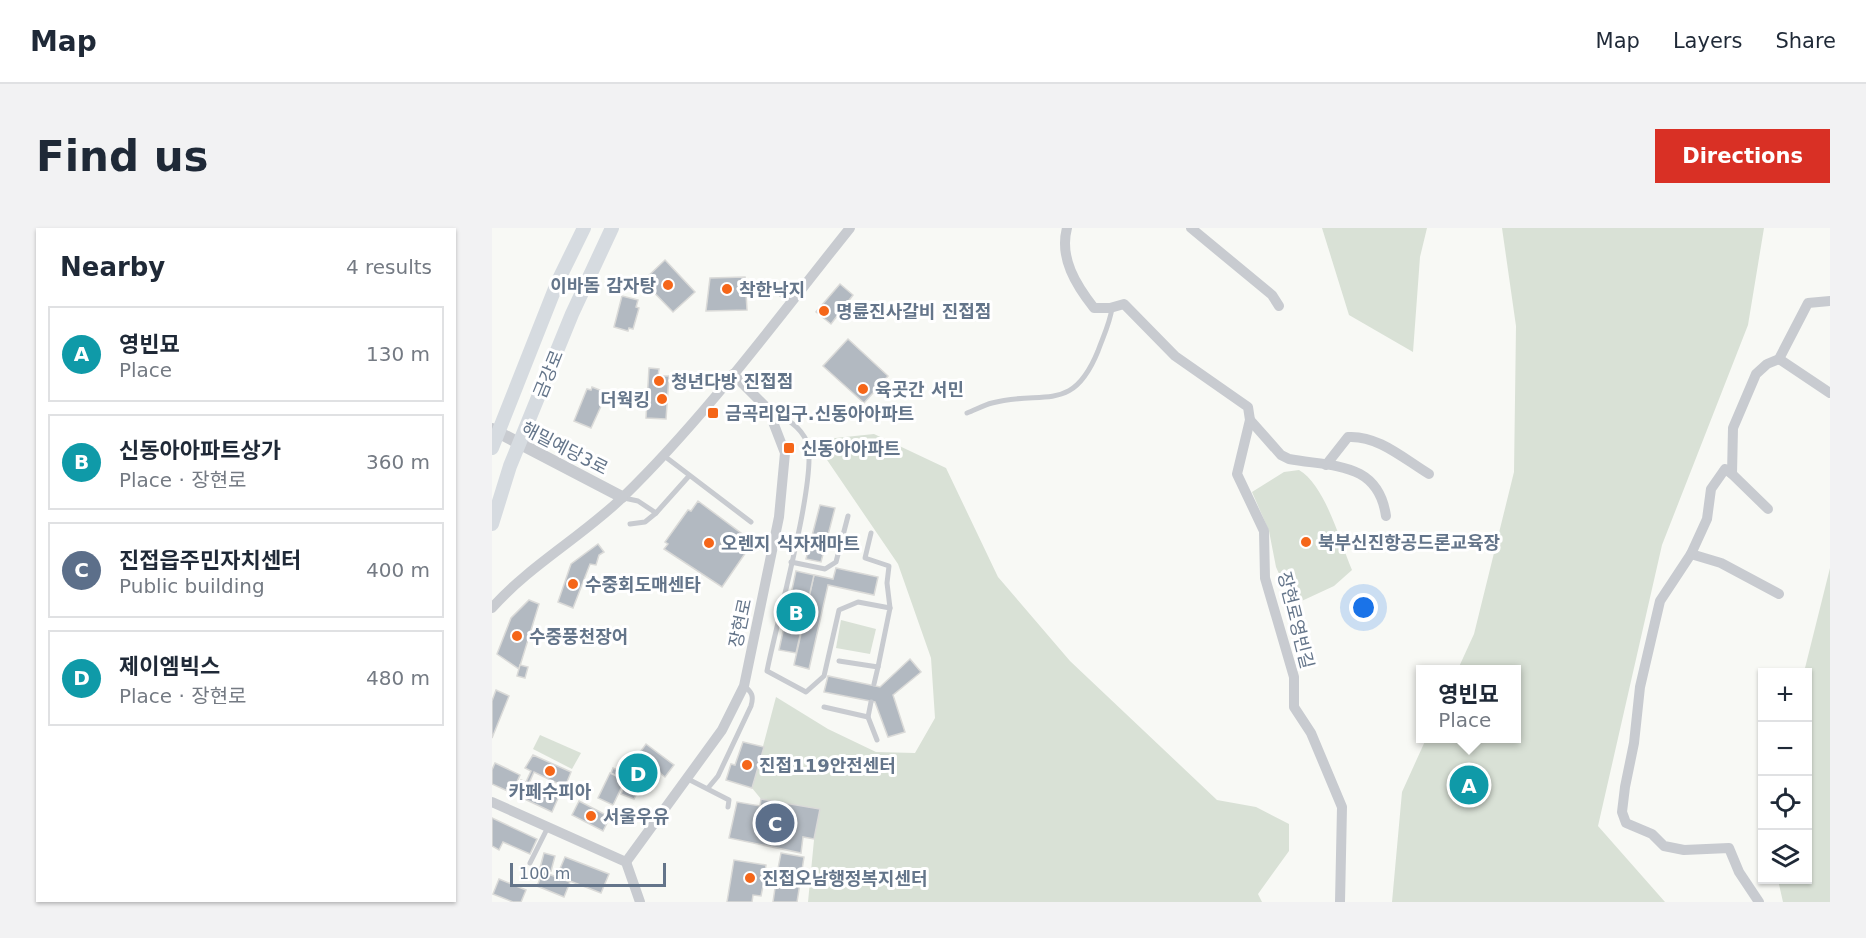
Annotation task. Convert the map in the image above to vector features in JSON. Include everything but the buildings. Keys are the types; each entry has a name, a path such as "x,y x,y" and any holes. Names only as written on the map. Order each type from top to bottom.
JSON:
{"main road":[{"name":"금강로","path":"492,448 495,431 558,281 584,228"},
{"name":"금강로","path":"492,524 519,445 572,314 612,228"}],"street":[{"path":"492,608 622,497 663,455 733,374 850,228"},
{"path":"1067,228 1065,248 1068,267 1083,295 1094,308 1112,308 1124,304 1175,356 1248,407 1250,420 1281,455 1289,459 1326,465 1366,476 1374,483 1385,506 1386,516"},
{"path":"1191,228 1272,295 1279,306"},
{"path":"1732,474 1732,428 1756,374 1767,364 1779,359 1808,303 1830,301"},
{"path":"1779,359 1830,393"},
{"name":"장현로","path":"626,862 722,730 744,686 779,517 785,453 768,409 733,374"},
{"name":"장현로영빈길","path":"1250,420 1237,474 1264,531 1265,578 1294,677 1294,707 1311,733 1342,807 1340,902"},
{"name":"해밀예당3로","path":"495,431 622,497"},
{"path":"1326,465 1348,437 1363,436 1380,443 1429,474"},
{"path":"1759,902 1739,872 1730,848 1684,849 1664,846 1652,834 1626,823 1622,812 1640,687 1660,601 1691,554 1707,519 1711,489 1725,469 1768,509"},
{"path":"1691,554 1721,563 1779,594"},
{"path":"492,802 549,825 626,862 637,900"}],"lane":[{"path":"779,294 790,302"},
{"path":"967,413 993,402 1048,398 1072,389 1088,375 1111,318 1112,308"},
{"path":"768,409 800,430 807,442 810,456 800,523 767,671 806,692 824,676 839,610 858,602 890,609"},
{"path":"663,455 751,522"},
{"path":"630,524 645,522 689,476"},
{"path":"622,497 638,501 656,513"},
{"path":"791,562 825,569 836,562 848,516"},
{"path":"871,533 865,558 889,566 887,584 890,609 874,684"},
{"path":"839,661 878,667"},
{"path":"708,788 718,776 751,706 753,698 744,686"},
{"path":"871,702 868,717 877,740"},
{"path":"824,707 868,717"},
{"path":"685,778 729,800 728,807"},
{"path":"530,863 549,825"}],"shaded area":[{"path":"1322,228 1427,228 1420,257 1413,352 1349,315"},
{"path":"1502,228 1764,228 1748,325 1662,545 1598,826 1665,902 1392,902 1402,792 1424,743 1521,743 1521,665 1460,665 1474,634 1514,472 1516,326"},
{"path":"874,434 946,468 998,577 1070,661 1217,800 1256,807 1289,824 1289,851 1258,894 1262,902 808,902 814,840 820,809 761,799 752,788 776,697 828,729 876,752 915,753 935,718 931,658 898,564 823,454 826,439"},
{"name":"북부신진항공드론교육장","path":"1299,470 1309,478 1324,501 1352,570 1334,586 1293,605 1276,567 1269,531 1252,492 1284,472"},
{"path":"1830,568 1830,902 1783,902 1779,884 1812,884 1812,668 1805,668"},
{"path":"841,620 876,629 870,654 836,648"},
{"path":"540,735 581,753 572,769 533,749"}],"place":[{"name":"이바돔 감자탕","path":"668,285"},
{"name":"착한낙지","path":"727,289"},
{"name":"명륜진사갈비 진접점","path":"824,311"},
{"name":"청년다방 진접점","path":"659,381"},
{"name":"육곳간 서민","path":"863,389"},
{"name":"더웍킹","path":"662,399"},
{"name":"금곡리입구.신동아아파트","path":"713,413"},
{"name":"신동아아파트","path":"789,448"},
{"name":"북부신진항공드론교육장","path":"1306,542"},
{"name":"오렌지 식자재마트","path":"709,543"},
{"name":"수중회도매센타","path":"573,584"},
{"name":"신동아아파트상가","path":"796,612"},
{"name":"수중풍천장어","path":"517,636"},
{"name":"진접119안전센터","path":"747,765"},
{"name":"카페수피아","path":"550,771"},
{"name":"제이엠빅스","path":"638,773"},
{"name":"영빈묘","path":"1469,785"},
{"name":"서울우유","path":"591,816"},
{"name":"진접읍주민자치센터","path":"775,823"},
{"name":"진접오남행정복지센터","path":"750,878"}]}
